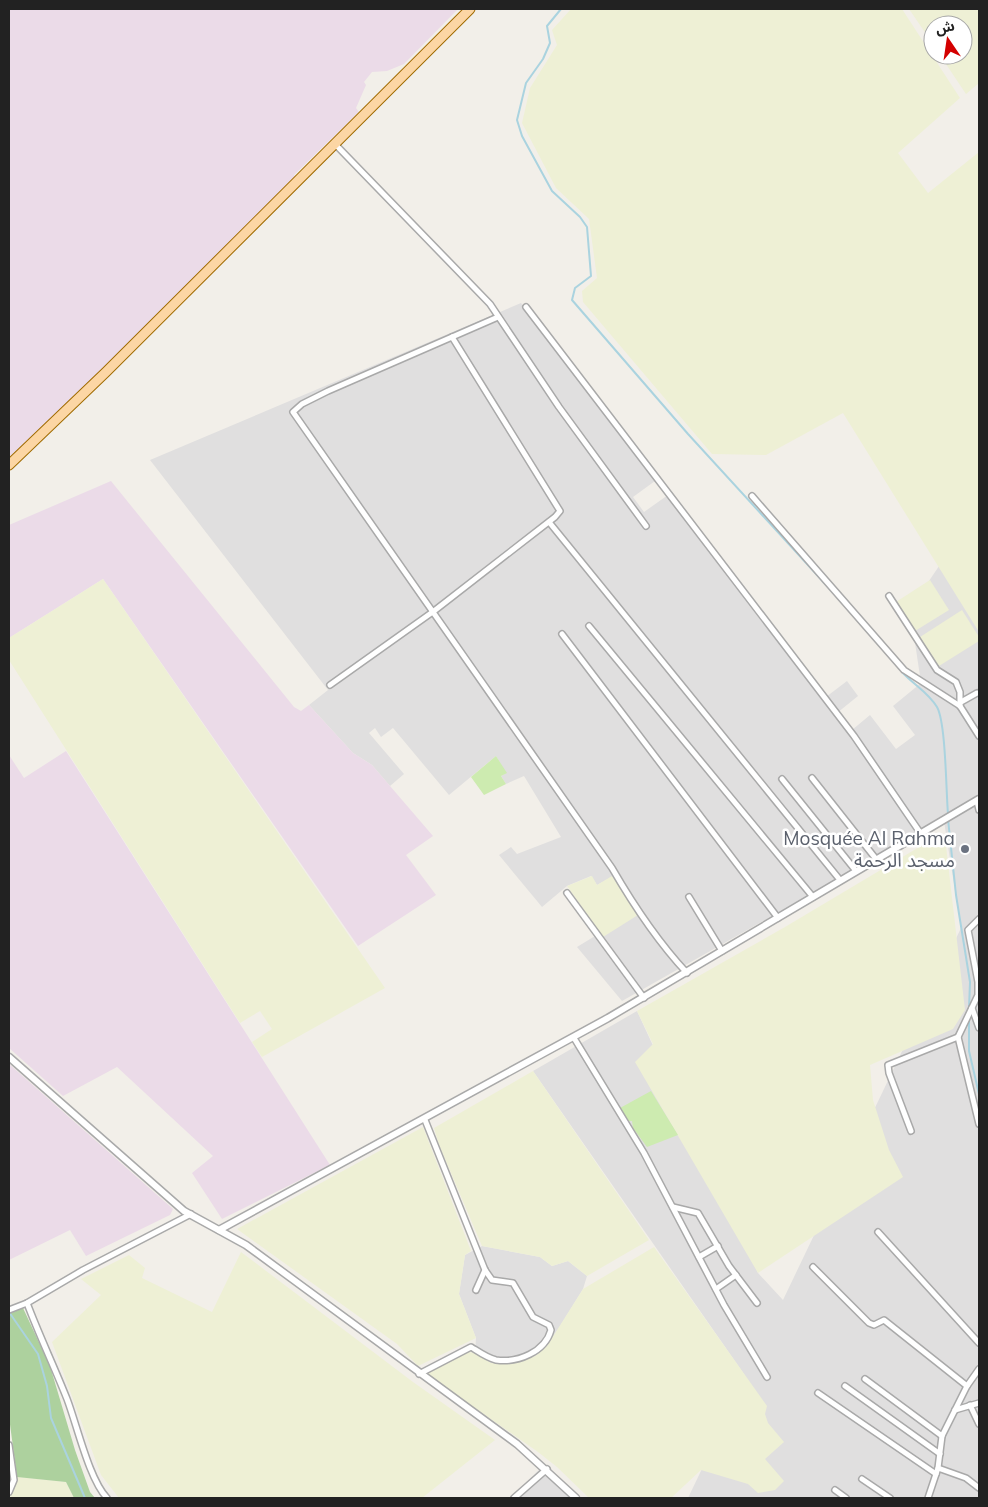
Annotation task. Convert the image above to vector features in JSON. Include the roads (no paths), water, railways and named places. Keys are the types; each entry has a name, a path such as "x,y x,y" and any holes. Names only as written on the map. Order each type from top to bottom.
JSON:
{"main road":[{"path":"9,465 106,372 334,142 470,9"}],"street":[{"path":"334,142 490,304 558,407 646,526"},
{"path":"526,308 854,736 921,834"},
{"path":"498,317 302,404 293,412 612,868 630,899 670,955 687,973"},
{"path":"330,685 434,611 549,522 560,511 452,337"},
{"path":"752,496 866,623 904,670 960,704 979,736"},
{"path":"549,522 840,880"},
{"path":"889,596 937,670 956,682 960,692 960,704"},
{"path":"589,626 813,897"},
{"path":"562,634 778,918"},
{"path":"960,704 977,693"},
{"path":"812,778 876,859"},
{"path":"782,779 856,871"},
{"path":"219,1230 574,1038 978,800 979,810"},
{"path":"567,893 644,998"},
{"path":"689,897 722,951"},
{"path":"979,919 968,930 978,995 958,1038 979,1124"},
{"path":"974,961 979,969"},
{"path":"972,1008 979,1028"},
{"path":"574,1038 644,1153 716,1289 767,1377"},
{"path":"910,1132 889,1074 888,1065 958,1038"},
{"path":"9,1058 135,1169 191,1214 246,1245 419,1374 517,1444 576,1498"},
{"path":"419,1374 471,1347 494,1360 508,1360 534,1353 548,1340 551,1330 549,1325 534,1317 513,1283 492,1280 485,1270 425,1120"},
{"path":"672,1207 698,1213 736,1275 757,1303"},
{"path":"11,1308 27,1303 83,1270 191,1214"},
{"path":"878,1232 979,1343"},
{"path":"699,1257 718,1246"},
{"path":"813,1267 869,1323 874,1325 884,1320 967,1386"},
{"path":"476,1290 485,1270"},
{"path":"716,1289 736,1275"},
{"path":"27,1303 38,1335 52,1360 65,1393 90,1465 103,1494 107,1498"},
{"path":"928,1498 938,1468 942,1436 967,1386 979,1369"},
{"path":"865,1379 942,1436"},
{"path":"845,1386 940,1454"},
{"path":"818,1393 936,1474"},
{"path":"955,1410 979,1403"},
{"path":"970,1405 979,1424"},
{"path":"9,1444 14,1480 9,1492"},
{"path":"938,1468 966,1478 979,1488"},
{"path":"514,1498 546,1469"},
{"path":"862,1479 890,1498"},
{"path":"835,1490 846,1498"}],"waterway":[{"path":"561,9 547,26 550,43 543,59 526,83 517,120 522,136 552,191 580,217 587,227 591,276 575,288 572,300 688,434 840,600"},
{"path":"902,672 929,697 937,707 940,715 944,742 948,814"},
{"path":"948,819 956,895 970,982 969,1008"},
{"path":"969,1017 969,1051 979,1094"},
{"path":"9,1312 38,1354 47,1386 51,1418 85,1498"}],"place":[{"name":"Mosquée Al Rahma مسجد الرحمة","path":"965,849"}]}
